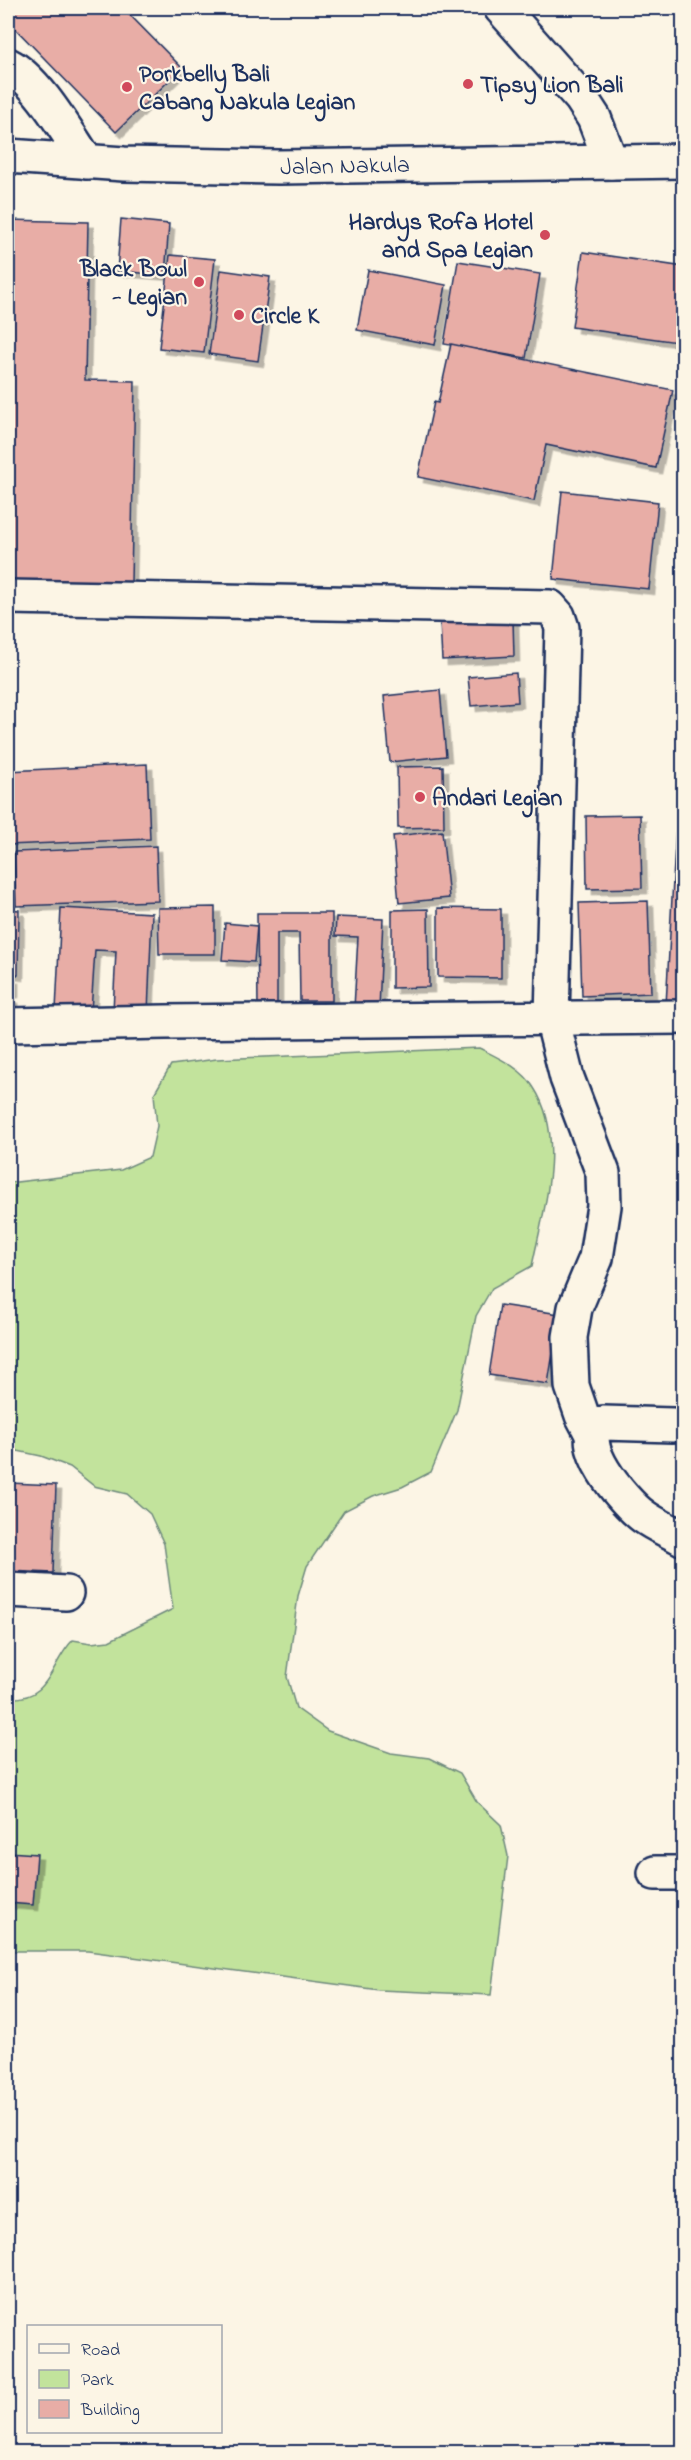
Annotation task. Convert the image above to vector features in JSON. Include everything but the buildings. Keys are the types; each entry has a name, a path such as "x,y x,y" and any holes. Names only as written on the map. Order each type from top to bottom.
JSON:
{"street":[{"path":"501,8 581,98 594,118 611,162"},
{"path":"8,65 18,70 36,90 87,162"},
{"name":"Jalan Nakula","path":"8,156 87,162 279,167 684,161"},
{"path":"8,597 550,607 558,616 562,628 552,1018 567,1078 603,1173 604,1206 596,1258 575,1308 570,1337 573,1386 582,1415 592,1434 596,1457 607,1477 623,1497 643,1516 684,1539"},
{"path":"8,1025 684,1017"},
{"path":"592,1434 596,1426 603,1423 673,1425"},
{"path":"8,1590 66,1593"}],"green space":[{"path":"479,1048 509,1064 523,1075 534,1088 544,1108 551,1152 550,1176 532,1266 492,1288 476,1316 457,1410 431,1472 402,1487 373,1496 344,1511 307,1566 298,1596 287,1677 296,1708 328,1731 391,1753 429,1758 460,1773 477,1802 501,1825 508,1856 491,1995 379,1990 88,1951 8,1951 8,1698 22,1697 41,1687 73,1640 91,1643 109,1641 173,1609 164,1544 150,1514 127,1494 94,1486 70,1467 41,1456 8,1449 8,1183 121,1170 150,1157 157,1126 154,1094 171,1065 217,1059"}],"place":[{"name":"Tipsy Lion Bali","path":"468,84"},
{"name":"Porkbelly Bali Cabang Nakula Legian","path":"127,87"},
{"name":"Hardys Rofa Hotel and Spa Legian","path":"545,235"},
{"name":"Black Bowl - Legian","path":"199,282"},
{"name":"Circle K","path":"239,315"},
{"name":"Andari Legian","path":"420,797"}]}
